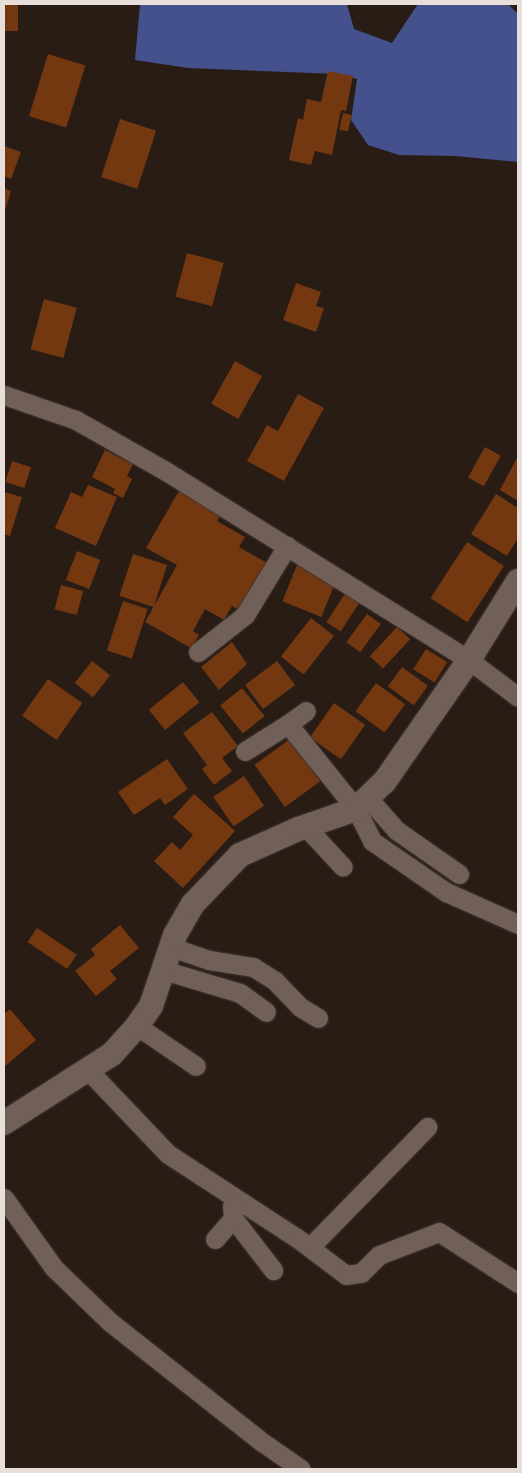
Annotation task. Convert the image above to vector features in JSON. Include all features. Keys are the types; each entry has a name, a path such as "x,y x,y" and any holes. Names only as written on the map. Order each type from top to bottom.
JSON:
{"street":[{"path":"4,394 76,420 164,470 469,660 518,697"},
{"path":"198,652 245,615 286,546"},
{"path":"4,1123 112,1054 137,1026 150,1006 170,947 193,904 240,855 267,841 362,803 385,781 469,660 518,581"},
{"path":"245,751 306,711"},
{"path":"288,724 362,803 396,830 460,874"},
{"path":"362,803 372,841 446,892 518,924"},
{"path":"306,827 343,867"},
{"path":"170,947 209,960 253,967 275,981 300,1007 318,1018"},
{"path":"163,970 240,993 266,1012"},
{"path":"137,1026 196,1066"},
{"path":"87,1069 168,1154 310,1248 346,1275 361,1273 379,1256 439,1232 518,1283"},
{"path":"310,1248 427,1127"},
{"path":"230,1195 233,1218 273,1270"},
{"path":"4,1198 54,1268 110,1322 262,1442 301,1469"},
{"path":"215,1239 233,1218"}],"shaded area":[{"path":"140,4 347,4 354,29 392,43 418,4 508,4 518,14 518,162 455,156 399,155 368,145 351,120 357,79 338,74 188,68 135,60"}],"building":[{"path":"4,4 18,4 18,31 4,31"},
{"path":"48,54 85,65 66,128 29,116"},
{"path":"328,71 353,76 346,111 341,110 332,155 315,151 311,165 289,160 298,118 303,120 307,99 321,102"},
{"path":"343,113 352,115 348,132 339,130"},
{"path":"120,119 156,131 137,189 101,177"},
{"path":"4,146 21,152 11,179 4,176"},
{"path":"4,188 11,191 4,213"},
{"path":"187,253 224,263 212,306 175,296"},
{"path":"296,283 321,292 316,306 324,308 316,332 283,320"},
{"path":"44,299 77,308 63,358 31,349"},
{"path":"235,361 262,376 238,419 211,404"},
{"path":"298,394 324,408 284,481 247,461 267,425 278,431"},
{"path":"485,447 501,456 484,486 468,478"},
{"path":"105,450 133,464 127,476 132,479 123,498 113,493 115,489 92,477"},
{"path":"518,456 518,501 500,490"},
{"path":"12,461 31,467 24,488 5,482"},
{"path":"88,485 117,497 96,546 55,528 71,492 82,497"},
{"path":"180,489 222,513 217,521 245,537 239,547 269,564 241,612 232,606 224,620 205,609 193,631 199,635 191,648 145,622 177,565 146,548"},
{"path":"4,492 22,497 10,536 4,534"},
{"path":"496,494 518,508 518,538 507,556 471,534"},
{"path":"467,542 504,566 467,622 431,598"},
{"path":"77,551 100,560 89,589 66,580"},
{"path":"133,554 167,565 154,607 119,596"},
{"path":"297,565 336,581 321,617 282,601"},
{"path":"61,585 83,591 77,615 55,609"},
{"path":"346,592 360,601 341,631 326,622"},
{"path":"123,601 148,609 132,658 107,650"},
{"path":"367,614 381,624 360,652 346,642"},
{"path":"311,618 334,636 304,674 281,657"},
{"path":"397,627 410,639 383,669 370,656"},
{"path":"232,642 247,664 219,690 201,667"},
{"path":"426,649 447,662 434,683 413,669"},
{"path":"92,661 110,675 93,697 75,683"},
{"path":"277,661 295,685 263,709 245,685"},
{"path":"402,667 428,686 414,705 388,686"},
{"path":"48,679 82,703 57,740 22,716"},
{"path":"183,682 199,702 165,730 149,710"},
{"path":"376,683 405,704 385,732 355,711"},
{"path":"242,688 265,716 243,734 220,706"},
{"path":"334,703 365,725 341,759 310,737"},
{"path":"212,712 238,746 222,758 232,771 214,785 202,769 207,765 183,733"},
{"path":"290,739 321,781 285,807 254,765"},
{"path":"167,759 188,789 165,805 160,798 134,815 118,792"},
{"path":"244,776 264,806 233,827 213,797"},
{"path":"194,794 235,831 183,888 154,861 172,842 180,850 193,835 173,817"},
{"path":"120,925 139,948 110,971 117,979 96,996 75,971 95,955 91,949"},
{"path":"37,928 77,955 67,969 27,942"},
{"path":"10,1009 36,1040 4,1067 4,1014"}]}
